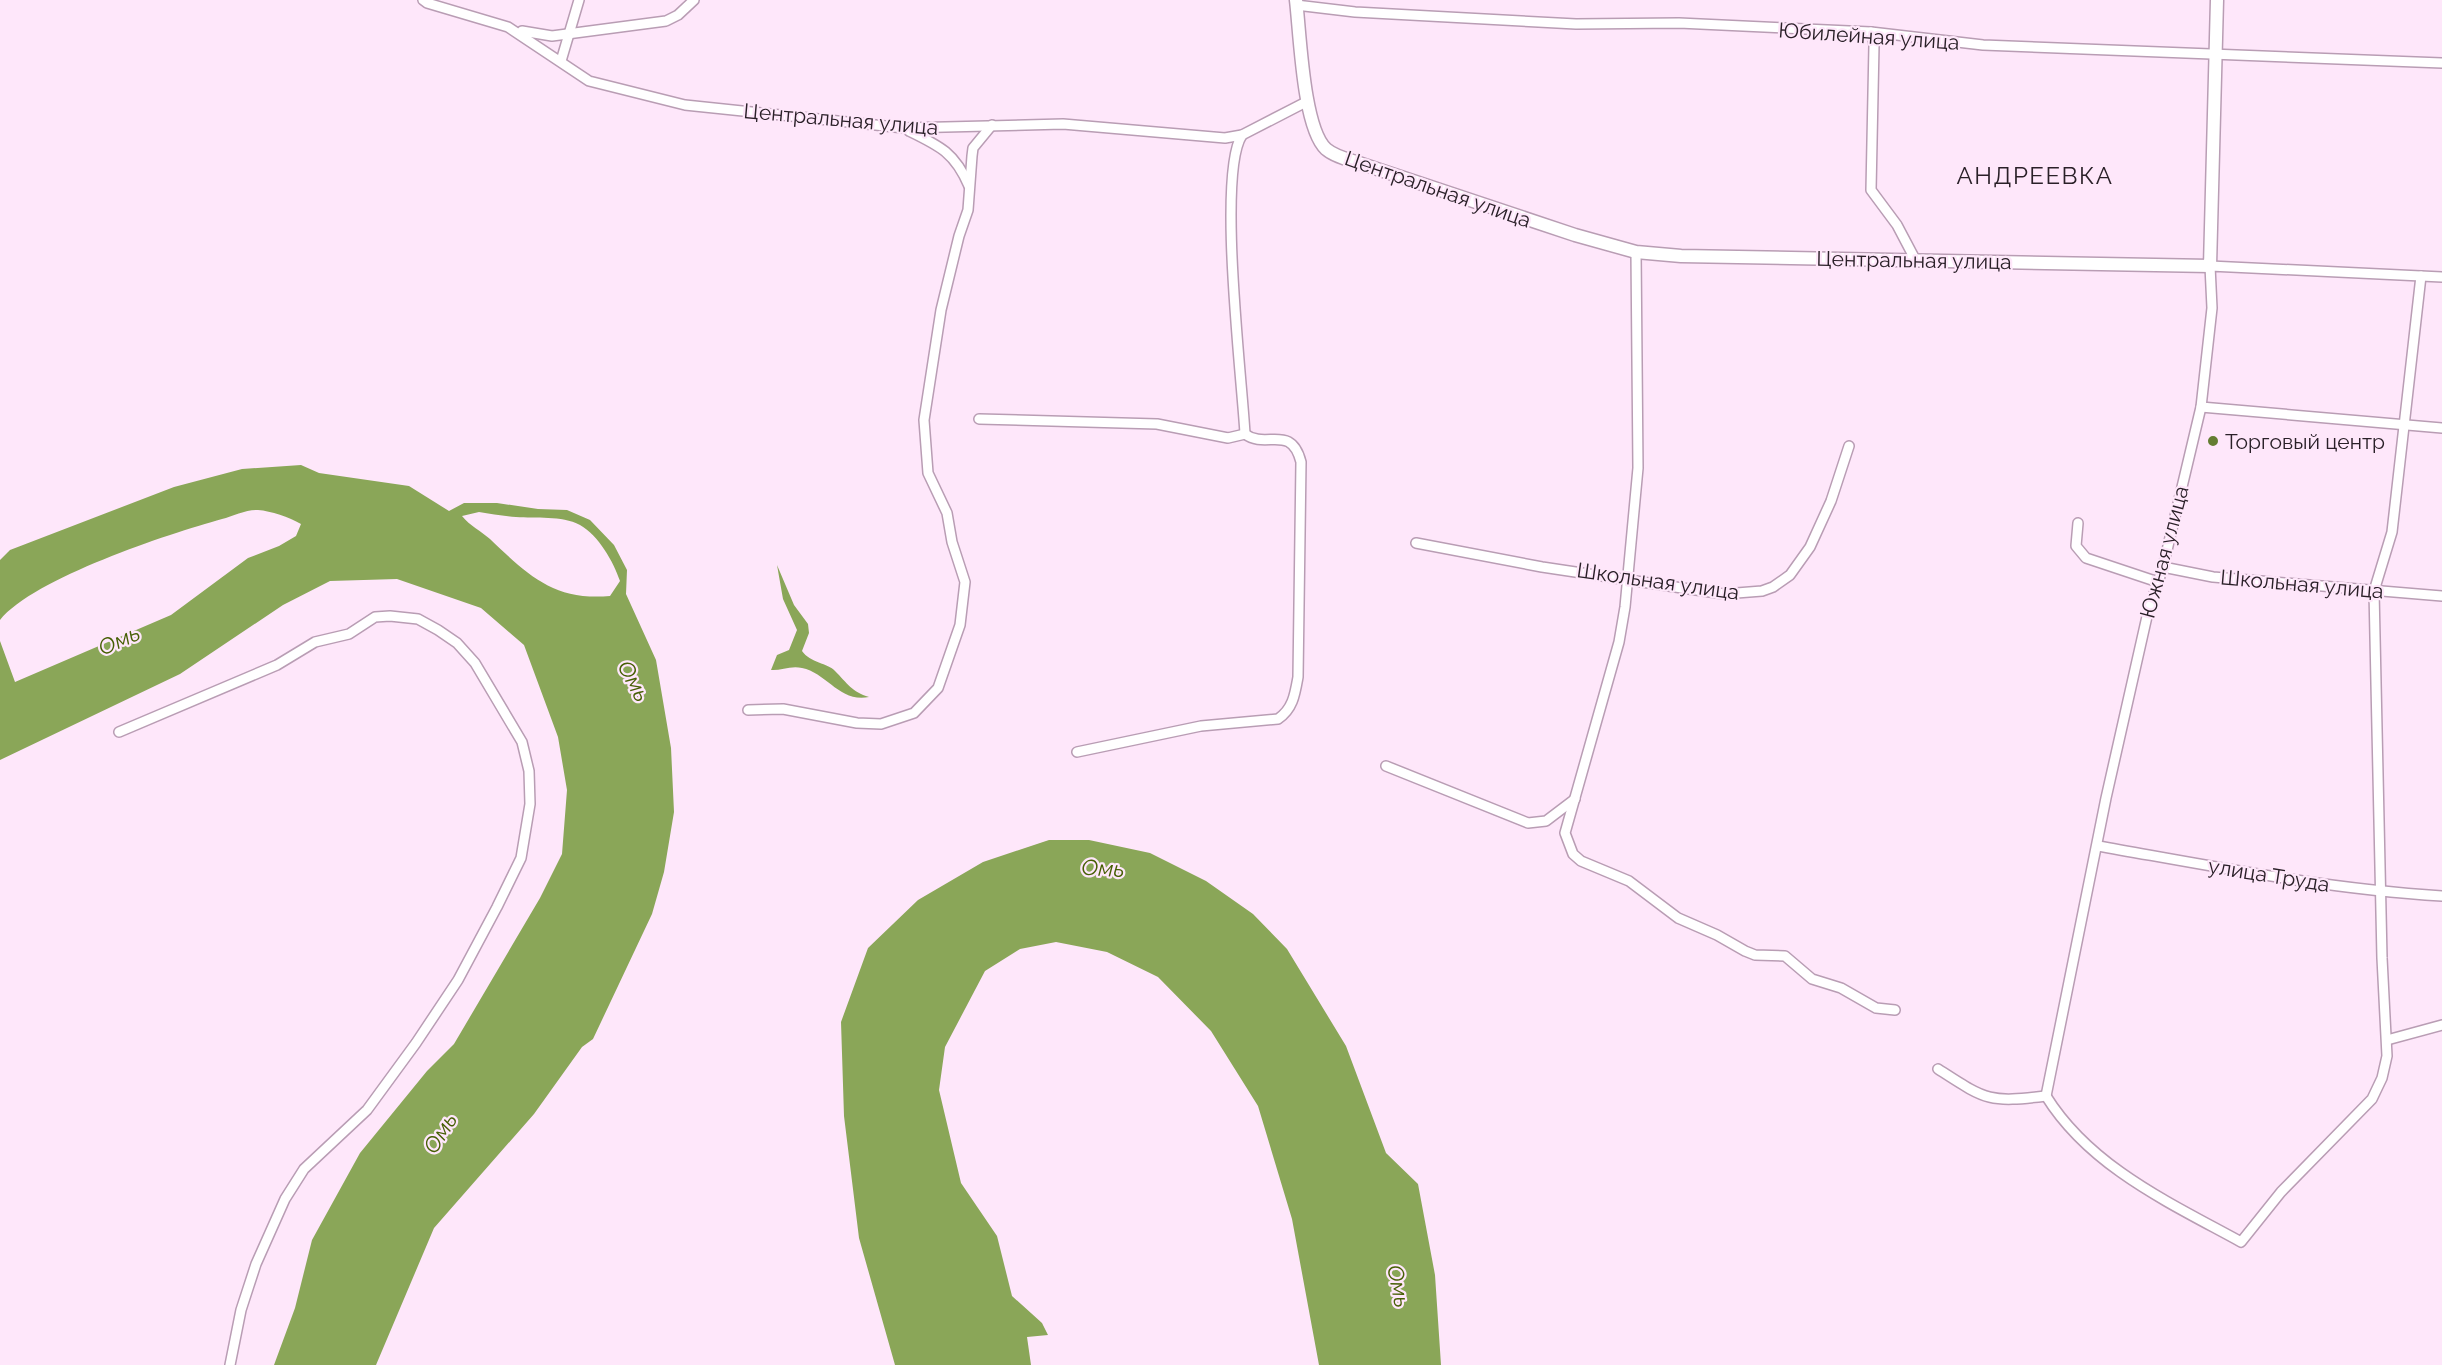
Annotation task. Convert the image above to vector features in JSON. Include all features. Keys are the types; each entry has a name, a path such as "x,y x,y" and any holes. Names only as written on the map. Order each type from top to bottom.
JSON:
{"street":[{"path":"561,61 579,0"},
{"path":"508,27 552,36 666,21 678,15 694,0"},
{"name":"Южная улица","path":"2046,1096 2146,622 2163,567 2201,407 2212,308 2210,266 2217,0"},
{"name":"Центральная улица","path":"425,2 508,27 589,81 685,105 805,116 904,129 1064,124 1225,138 1242,135 1308,101 1313,128 1318,139 1326,149 1337,156 1575,236 1636,252 1681,256 2210,266 2442,277"},
{"path":"1296,2 1308,101"},
{"name":"Юбилейная улица","path":"1296,2 1355,12 1565,24 1679,23 1871,32 1983,45 2442,63"},
{"path":"1871,32 1874,45 1871,190 1897,225 1916,261"},
{"path":"748,710 783,710 857,723 881,724 914,713 938,688 960,625 965,582 947,513 928,473 924,420 941,310 959,236 968,210 973,148 992,126"},
{"path":"904,129 950,153 961,166 971,190"},
{"path":"1242,135 1234,161 1232,252 1245,434"},
{"path":"1636,252 1638,468 1619,642 1565,833 1573,854 1581,861 1629,881 1678,918 1755,955 1785,956 1812,979 1841,988 1876,1008 1895,1010"},
{"path":"1938,1069 1978,1095 1990,1099 2006,1101 2046,1096 2083,1143 2106,1162 2241,1242 2281,1192 2372,1099 2382,1078 2387,1040 2382,958 2374,591 2392,532 2421,276"},
{"path":"2201,407 2442,428"},
{"path":"979,419 1157,424 1228,438 1245,434 1252,439 1282,439 1291,443 1299,452 1302,462 1298,677 1292,704 1286,713 1278,719 1201,726 1077,752"},
{"name":"Школьная улица","path":"1416,543 1542,567 1724,594 1742,594 1773,586 1790,575 1810,547 1831,501 1849,446"},
{"path":"2078,523 2076,546 2086,558 2158,582"},
{"name":"Школьная улица","path":"2163,567 2213,577 2442,596"},
{"path":"119,732 277,665 315,642 349,634 375,616 390,616 418,620 438,630 457,643 469,656 512,722 522,742 529,771 530,804 521,858 497,907 458,980 416,1043 367,1110 304,1169 285,1198 256,1264 242,1310 230,1365"},
{"path":"1386,766 1528,824 1546,821 1576,797"},
{"name":"улица Труда","path":"2098,846 2381,892 2442,896"},
{"path":"2387,1040 2442,1025"}],"water":[{"name":"Омь","path":"301,465 319,473 409,486 449,511 464,503 497,503 538,509 567,510 590,520 614,545 627,570 626,594 656,660 671,748 674,812 664,872 652,914 593,1039 582,1047 534,1114 434,1228 376,1365 274,1365 295,1308 312,1240 360,1153 427,1071 454,1044 540,898 562,854 567,790 558,737 524,645 481,608 397,579 330,581 283,605 180,674 0,760 0,641 15,682 171,615 248,558 279,546 296,536 301,524 274,513 254,510 198,526 137,546 71,574 17,604 0,620 0,560 10,550 174,487 242,469","holes":["479,512 557,519 580,525 605,550 620,581 610,596 590,596 557,590 517,564 462,516"]},
{"path":"777,565 794,605 808,624 809,633 802,651 810,658 832,668 854,690 869,697 850,696 819,675 802,668 771,670 777,655 789,650 797,630 783,599"},
{"name":"Омь","path":"1049,840 1089,840 1150,853 1206,881 1253,914 1287,949 1346,1046 1386,1153 1418,1184 1435,1275 1441,1365 1319,1365 1292,1219 1258,1106 1211,1031 1158,977 1107,952 1056,942 1020,949 985,971 945,1047 939,1090 961,1183 997,1236 1012,1296 1042,1323 1048,1335 1027,1337 1031,1365 895,1365 859,1238 844,1116 841,1022 868,948 918,900 983,862"}],"place":[{"name":"Торговый центр","path":"2213,441"}],"district":[{"name":"АНДРЕЕВКА","path":"2035,175"}]}
